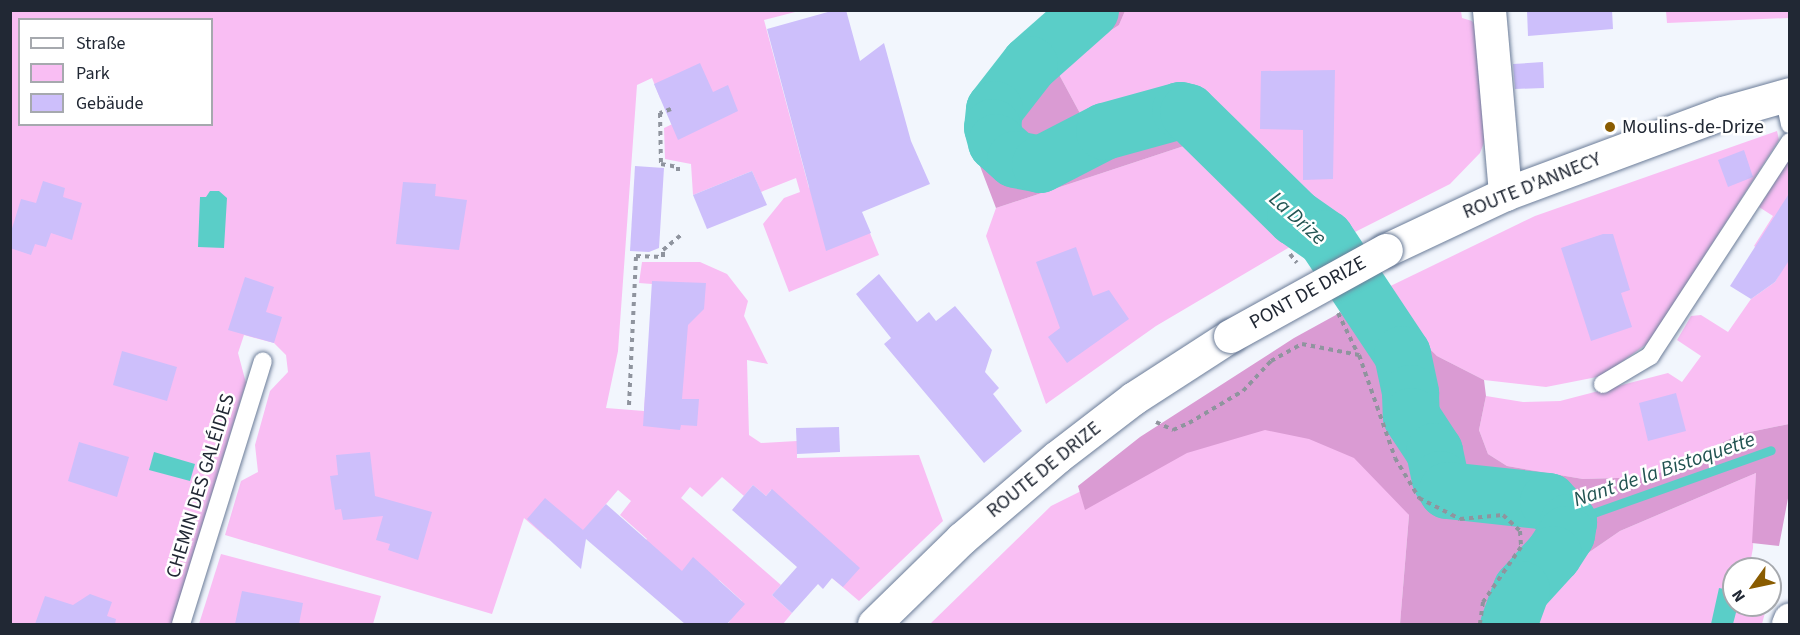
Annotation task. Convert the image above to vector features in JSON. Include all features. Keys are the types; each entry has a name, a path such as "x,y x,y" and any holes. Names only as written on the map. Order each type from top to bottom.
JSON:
{"main road":[{"path":"1489,10 1505,194"},
{"name":"ROUTE D'ANNECY","path":"1386,250 1505,194 1723,113 1788,105"},
{"name":"PONT DE DRIZE","path":"1230,336 1386,250"},
{"name":"ROUTE DE DRIZE","path":"874,624 1014,492 1134,398 1230,336"},
{"path":"1788,624 1790,619"}],"lane":[{"path":"1603,384 1650,356 1790,142"},
{"name":"CHEMIN DES GALÉIDES","path":"181,624 263,360"}],"path":[{"path":"671,109 660,113 661,164 678,167 678,172"},
{"path":"629,405 636,256 663,256 663,250 681,234"},
{"path":"1134,398 1151,419 1173,430 1243,392 1271,361 1302,344 1359,355 1395,458 1419,498 1460,519 1503,514 1521,531 1521,547 1483,602 1480,624"}],"green space":[{"path":"10,11 799,11 764,20 809,188 846,175 879,255 789,292 763,224 784,198 800,192 796,178 761,192 752,171 693,195 691,164 665,159 664,128 683,119 660,98 652,78 637,85 618,351 606,408 644,411 645,396 680,398 685,355 652,284 639,283 642,262 700,262 727,274 748,301 744,316 768,364 747,360 749,435 761,443 797,441 797,458 919,455 943,521 859,601 832,578 771,490 766,496 753,485 744,496 722,477 702,497 690,487 681,498 781,585 772,595 792,613 783,624 728,624 742,601 719,580 689,585 642,544 647,539 620,515 631,501 618,490 583,531 567,517 548,539 524,518 492,614 225,535 241,481 258,472 255,445 270,391 288,372 286,355 274,343 244,335 238,353 246,383 172,624 11,624"},
{"path":"1125,11 1461,11 1462,18 1472,21 1479,31 1485,140 1480,153 1450,184 1355,232 1307,210 1198,98 1174,93 1082,117 1055,67 1119,25"},
{"path":"1666,11 1789,11 1789,18 1667,23"},
{"path":"1777,131 1779,140 1648,343 1602,376 1546,387 1484,380 1437,356 1374,294 1535,216"},
{"path":"1193,143 1300,241 1156,326 1046,404 986,236 996,208"},
{"path":"1789,160 1789,424 1740,434 1651,477 1583,479 1507,466 1488,454 1479,430 1486,396 1523,402 1560,401 1668,373 1682,382 1701,356 1677,340 1691,316 1701,315 1728,332 1751,299 1775,282 1785,265 1754,246 1773,216 1759,207"},
{"path":"1311,361 1409,515 1400,624 930,624 1051,506 1196,434"},
{"path":"1756,473 1751,557 1722,557 1722,617 1764,617 1762,624 1536,624 1559,573 1620,531"},
{"path":"221,554 381,596 373,624 199,624"}],"shaded area":[{"path":"1062,10 1125,11 1119,25 1055,67 1082,117 1174,93 1198,98 1307,209 1355,232 1331,243 1300,241 1193,143 996,208 975,153 969,110 998,65"},
{"path":"1374,294 1437,356 1484,380 1486,396 1479,430 1488,454 1507,466 1583,479 1651,477 1740,434 1789,424 1789,493 1779,546 1752,543 1756,473 1620,531 1559,573 1536,624 1400,624 1409,515 1354,458 1309,439 1265,430 1187,453 1085,510 1078,486 1140,437 1294,338"}],"water":[{"path":"210,191 219,191 227,198 224,248 198,247 200,197 206,197"},
{"path":"154,452 195,464 190,481 149,470"},
{"path":"1719,588 1722,589 1722,617 1735,617 1733,624 1711,624"}],"building":[{"path":"835,10 846,10 860,61 884,43 911,141 930,184 862,212 871,233 826,251 767,29"},
{"path":"1527,10 1612,10 1613,29 1528,36"},
{"path":"1543,62 1544,88 1515,89 1513,64"},
{"path":"700,63 713,92 728,85 738,111 678,140 654,84"},
{"path":"1335,70 1333,179 1303,180 1303,130 1260,129 1261,71"},
{"path":"1744,150 1753,177 1728,187 1718,160"},
{"path":"635,166 664,168 659,248 649,252 630,251"},
{"path":"752,171 767,205 707,229 693,195"},
{"path":"43,181 65,188 63,197 82,203 72,240 51,233 46,247 35,244 31,255 10,248 10,235 21,199 36,203"},
{"path":"403,182 436,184 435,196 467,200 459,250 396,244"},
{"path":"1790,192 1790,259 1775,282 1751,299 1730,286"},
{"path":"1603,234 1613,234 1630,290 1621,293 1632,327 1591,341 1561,248"},
{"path":"1076,247 1093,296 1109,290 1129,319 1067,363 1048,337 1060,328 1036,262"},
{"path":"879,274 917,322 929,312 936,321 955,306 992,350 985,372 999,388 993,394 1022,431 984,463 884,344 891,338 856,294"},
{"path":"245,277 274,287 266,312 282,317 274,343 228,330"},
{"path":"652,281 706,283 704,309 688,325 682,399 699,399 697,426 681,425 680,430 643,426"},
{"path":"122,351 177,367 167,401 113,385"},
{"path":"1676,393 1686,431 1648,441 1639,403"},
{"path":"839,427 840,452 797,454 796,428"},
{"path":"79,442 129,457 117,497 68,481"},
{"path":"370,452 375,496 432,512 418,560 388,550 390,544 376,540 383,516 343,520 341,509 335,510 330,476 338,475 336,455"},
{"path":"753,485 766,496 772,489 860,568 843,587 832,578 823,589 818,584 792,613 772,595 797,567 732,510"},
{"path":"545,498 583,530 606,504 682,571 693,557 745,604 727,624 685,624 586,539 581,569 527,519"},
{"path":"242,591 303,603 299,624 235,624"},
{"path":"90,594 112,602 107,616 116,619 115,624 35,624 45,596 73,605"}],"waterway":[{"name":"La Drize","path":"1090,10 1029,64 994,109 992,127 996,142 1015,159 1040,164 1104,131 1180,110 1188,112 1295,217 1325,238 1402,354 1410,393 1411,416 1434,451 1440,479 1447,490 1548,501 1568,522 1566,534 1553,554 1521,589 1508,624"},
{"name":"Nant de la Bistoquette","path":"1568,522 1771,450"}],"place":[{"name":"Moulins-de-Drize","path":"1610,127"}]}
